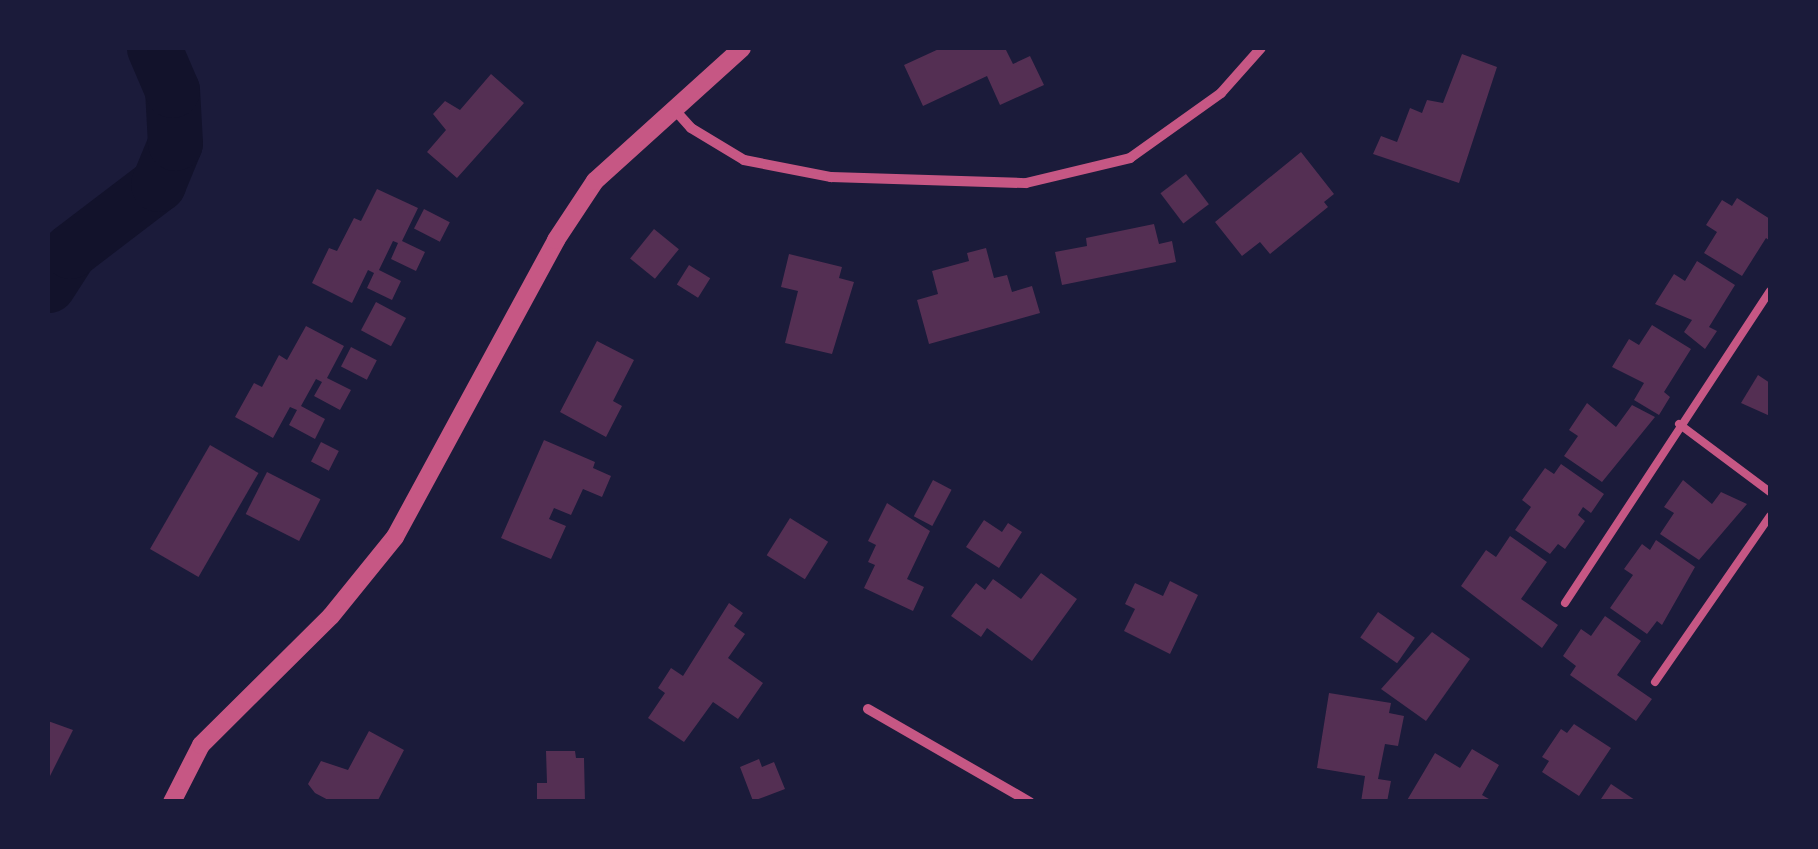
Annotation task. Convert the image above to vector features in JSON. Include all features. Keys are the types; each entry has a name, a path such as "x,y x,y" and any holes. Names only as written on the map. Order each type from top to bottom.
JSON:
{"street":[{"path":"172,802 201,745 331,616 395,537 556,240 595,181 742,48"},
{"path":"673,108 690,128 744,160 831,177 1026,183 1130,158 1221,93 1262,48"},
{"path":"868,709 1030,802"}],"lane":[{"path":"1565,603 1679,424 1770,292"},
{"path":"1679,424 1770,492"},
{"path":"1655,682 1770,516"},
{"path":"1002,802 1008,789"}],"building":[{"path":"941,48 1012,48 1006,50 1013,64 1030,56 1044,85 1000,105 987,76 923,106 904,65"},
{"path":"1462,54 1497,67 1459,183 1373,154 1381,136 1397,142 1410,108 1422,113 1427,100 1443,103"},
{"path":"491,74 524,103 457,178 427,152 446,130 433,114 445,101 460,110"},
{"path":"1301,152 1334,194 1324,202 1328,207 1270,254 1260,242 1242,256 1215,222"},
{"path":"1186,174 1209,204 1183,224 1160,193"},
{"path":"377,189 418,208 402,241 425,252 416,271 391,259 398,243 393,241 379,270 401,281 392,300 367,288 374,273 368,270 352,303 312,283 329,248 337,251 354,218 361,221"},
{"path":"1737,198 1770,219 1770,241 1766,238 1742,276 1704,253 1717,232 1706,225 1722,200 1732,206"},
{"path":"424,209 450,222 440,242 414,229"},
{"path":"1154,224 1159,244 1172,241 1176,262 1062,285 1055,252 1087,246 1086,238"},
{"path":"654,229 679,249 655,279 630,259"},
{"path":"986,248 994,278 1007,275 1012,292 1032,286 1040,313 929,344 917,300 938,294 932,271 969,261 967,253"},
{"path":"789,254 842,267 839,278 854,282 832,354 785,343 798,291 781,287"},
{"path":"1697,261 1735,285 1709,327 1717,331 1705,349 1684,332 1692,320 1655,304 1674,274 1685,281"},
{"path":"689,265 710,278 698,298 677,285"},
{"path":"376,302 406,318 391,346 361,330"},
{"path":"1652,325 1691,349 1664,392 1670,397 1659,415 1634,400 1644,383 1612,367 1629,339 1639,345"},
{"path":"306,326 344,346 327,378 351,390 340,410 314,396 322,382 316,379 301,406 325,419 315,439 289,425 297,410 290,407 273,438 235,417 254,383 262,387 279,355 287,360"},
{"path":"597,341 634,360 613,401 622,406 606,437 560,412"},
{"path":"351,347 377,360 367,380 341,367"},
{"path":"1758,375 1770,383 1770,416 1741,403"},
{"path":"1587,403 1616,427 1632,405 1655,417 1602,482 1564,456 1578,436 1569,430"},
{"path":"544,440 595,462 593,468 611,476 602,497 583,489 571,515 554,508 549,519 566,526 551,559 501,538"},
{"path":"321,442 339,451 329,471 311,462"},
{"path":"210,445 258,473 198,577 150,549"},
{"path":"1561,464 1604,494 1591,513 1583,507 1578,515 1585,521 1565,549 1558,544 1550,554 1515,530 1531,507 1522,500 1545,468 1554,474"},
{"path":"267,472 320,499 299,541 246,514"},
{"path":"933,480 952,490 932,526 914,516"},
{"path":"1683,480 1712,504 1721,492 1747,504 1699,560 1660,534 1674,513 1664,507"},
{"path":"887,503 930,531 907,579 924,587 913,611 864,588 875,565 868,562 876,545 868,541"},
{"path":"790,518 828,542 805,579 767,555"},
{"path":"984,520 1002,532 1008,523 1022,532 999,568 966,547"},
{"path":"1510,536 1547,562 1521,599 1558,625 1542,648 1461,586 1486,550 1496,557"},
{"path":"1656,540 1695,567 1662,625 1657,621 1647,634 1610,608 1633,575 1624,569 1642,544 1650,550"},
{"path":"1041,573 1077,599 1032,661 987,628 981,637 951,616 976,583 985,590 993,579 1021,599"},
{"path":"1170,581 1198,595 1170,654 1124,631 1135,609 1125,604 1135,583 1163,596"},
{"path":"729,603 743,613 734,626 745,634 728,658 763,683 738,719 713,702 684,742 648,718 665,693 658,688 671,668 683,676"},
{"path":"1378,612 1415,638 1397,663 1360,637"},
{"path":"1605,616 1641,641 1617,675 1652,699 1636,721 1570,675 1576,666 1563,656 1581,629 1591,636"},
{"path":"1432,632 1470,659 1426,721 1381,689"},
{"path":"1329,693 1391,703 1389,713 1404,716 1398,746 1385,744 1378,779 1391,781 1387,802 1361,802 1365,776 1317,768"},
{"path":"48,721 73,730 48,780"},
{"path":"1574,724 1611,748 1579,796 1542,772 1549,761 1542,757 1561,729 1567,733"},
{"path":"369,731 404,750 377,802 332,802 315,793 308,784 321,761 348,770"},
{"path":"1472,749 1499,765 1482,795 1494,802 1406,802 1435,753 1460,768"},
{"path":"546,751 575,751 576,758 584,758 585,802 537,802 537,783 547,783"},
{"path":"759,759 762,767 774,762 785,789 753,801 740,767"},
{"path":"1611,784 1638,802 1599,802"}],"waterway":[{"path":"48,285 70,251 158,184 175,143 172,90 154,48"}]}
